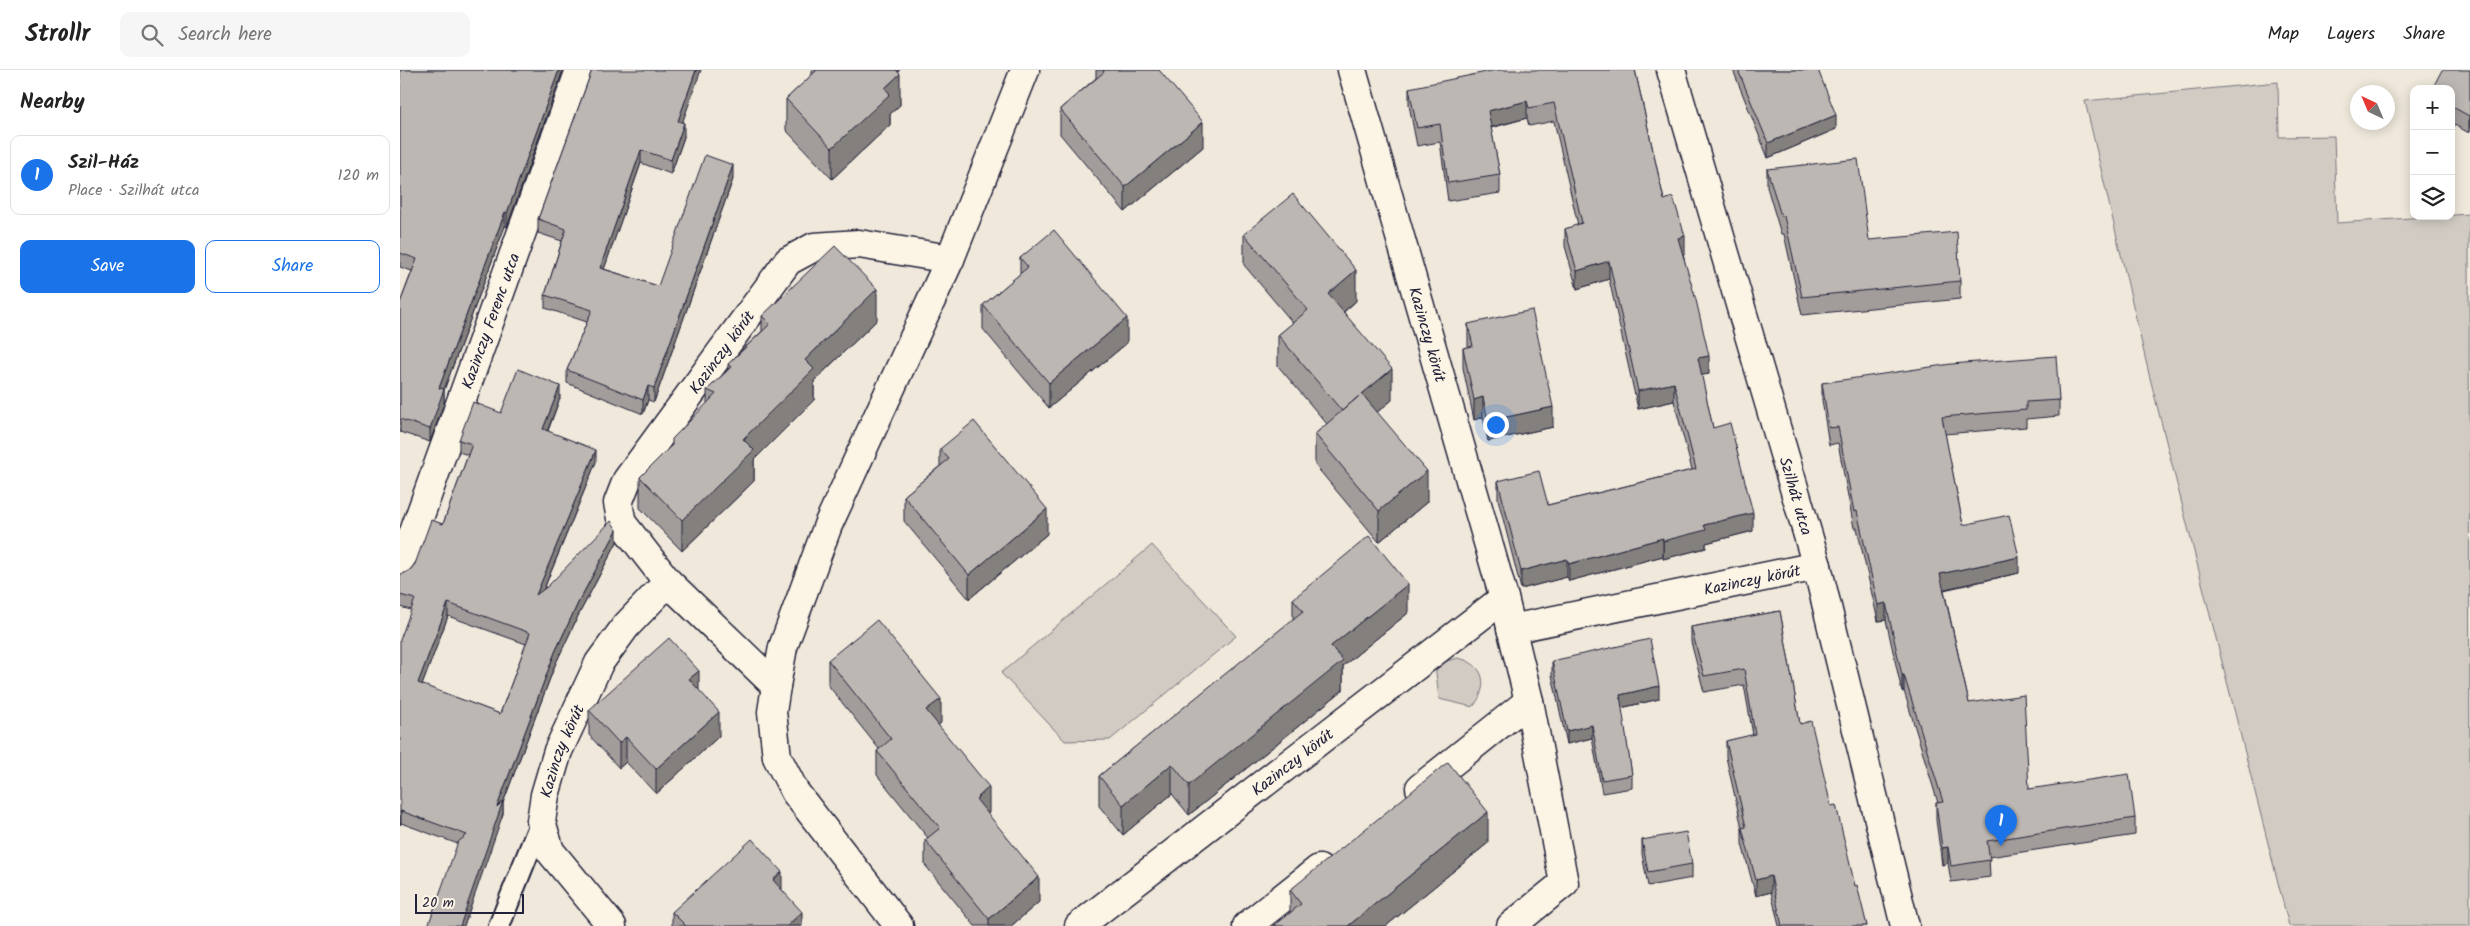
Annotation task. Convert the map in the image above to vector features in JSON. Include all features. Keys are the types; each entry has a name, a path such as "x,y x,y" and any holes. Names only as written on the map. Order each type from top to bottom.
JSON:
{"street":[{"name":"Kazinczy Ferenc utca","path":"400,571 580,70"},
{"path":"889,922 795,792 777,757 772,712 776,686 783,647 828,525 950,259 1025,70"},
{"name":"Kazinczy körút","path":"1352,70 1504,598 1529,701 1564,883 1511,926"},
{"name":"Szilhát utca","path":"1671,70 1817,566 1905,926"},
{"name":"Kazinczy körút","path":"776,686 668,582 622,523 618,503 627,480 788,261 814,247 859,244 950,259"},
{"name":"Kazinczy körút","path":"1511,629 1817,566"},
{"name":"Kazinczy körút","path":"612,926 550,851 541,821 545,795 558,751 598,663 626,626 668,582"},
{"name":"Kazinczy körút","path":"1079,926 1504,598"},
{"path":"1402,802 1529,701"},
{"path":"1248,926 1340,852"}],"lane":[{"path":"499,926 541,821"}],"shaded area":[{"path":"2278,82 2279,137 2334,136 2337,223 2410,218 2410,220 2455,220 2455,215 2469,214 2470,926 2289,926 2149,374 2085,101"},
{"path":"1152,545 1236,636 1110,740 1065,741 1001,673"},
{"path":"1458,658 1474,665 1482,677 1481,692 1473,707 1439,699 1435,664"}],"building":[{"path":"400,70 559,70 507,213 505,212 439,388 444,389 430,429 400,419 400,303 417,259 400,253"},
{"path":"592,70 696,70 678,121 684,123 671,160 641,150 600,268 658,286 705,155 733,165 654,388 648,386 643,400 567,370 592,310 545,295 566,229 538,219"},
{"path":"817,70 896,70 900,74 885,88 890,94 832,148 786,99"},
{"path":"1103,70 1159,70 1203,122 1125,187 1060,109 1104,72"},
{"path":"1496,70 1635,70 1664,200 1673,197 1685,236 1678,238 1696,300 1709,356 1698,358 1713,428 1730,423 1753,513 1704,525 1706,530 1663,541 1663,538 1569,564 1567,559 1521,571 1498,481 1539,471 1548,505 1696,469 1674,383 1638,391 1609,261 1577,271 1565,229 1582,223 1554,103 1529,108 1527,101 1488,111 1500,175 1448,183 1440,124 1417,128 1409,88"},
{"path":"1738,70 1818,70 1836,115 1768,143"},
{"path":"2442,70 2470,70 2469,116 2455,108 2455,85 2434,85"},
{"path":"1858,159 1869,240 1957,232 1960,281 1802,297 1784,216 1781,216 1767,169"},
{"path":"1293,194 1356,270 1328,294 1392,369 1362,394 1427,471 1379,511 1315,434 1342,411 1278,335 1308,310 1244,234"},
{"path":"1054,230 1127,318 1049,383 983,305 1028,267 1020,258"},
{"path":"835,246 877,289 805,360 814,369 743,439 754,450 682,520 640,477 672,445 672,439 716,394 707,390 731,367 728,364 770,324 762,316"},
{"path":"1532,310 1553,407 1488,421 1483,397 1474,400 1463,348 1473,346 1468,324"},
{"path":"2056,356 2059,400 2026,402 2026,410 1942,417 1963,525 2009,515 2019,557 1940,574 1969,703 2024,695 2029,789 2129,774 2135,818 1987,841 1990,860 1951,866 1948,847 1942,848 1936,803 1943,802 1904,675 1902,675 1886,603 1878,605 1857,511 1854,512 1838,427 1829,428 1822,383 1951,364"},
{"path":"518,369 560,386 543,429 596,450 536,595 548,586 611,521 617,530 578,603 555,652 497,807 503,801 460,926 428,926 458,842 467,835 401,811 400,813 400,640 415,599 400,595 400,574 410,570 415,564 431,520 443,524 472,444 459,440 473,402 501,413","holes":["448,603 530,633 500,714 418,683"]},
{"path":"974,421 1047,509 969,575 904,496 949,459 940,449"},
{"path":"1369,536 1408,584 1331,646 1343,661 1189,785 1172,764 1123,805 1099,776 1303,611 1293,599"},
{"path":"1780,611 1800,724 1811,721 1831,806 1836,805 1855,886 1857,885 1867,926 1782,926 1771,876 1756,880 1742,828 1746,827 1726,741 1755,734 1744,669 1704,676 1691,627"},
{"path":"877,620 941,699 926,710 989,787 976,799 1039,877 989,919 925,840 940,828 877,751 891,739 828,660"},
{"path":"669,638 699,671 689,679 719,712 656,769 626,737 619,743 589,710"},
{"path":"1650,639 1659,686 1620,695 1632,775 1602,780 1592,725 1567,731 1552,661"},
{"path":"1448,762 1488,812 1348,926 1274,926 1301,904 1290,890"},
{"path":"1686,832 1692,864 1648,872 1642,840"},
{"path":"752,839 782,872 773,880 802,912 787,926 686,926 672,912"}],"place":[{"name":"Szil-Ház","path":"2001,846"}]}
